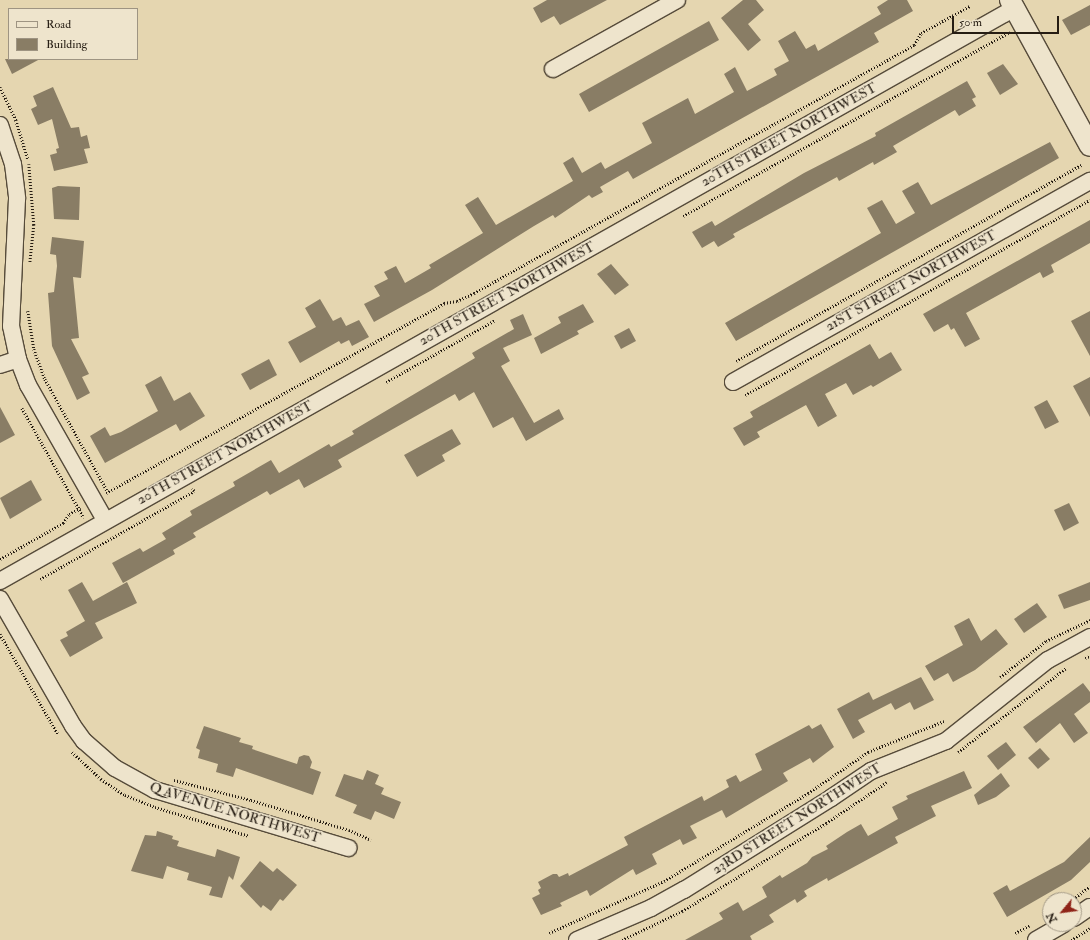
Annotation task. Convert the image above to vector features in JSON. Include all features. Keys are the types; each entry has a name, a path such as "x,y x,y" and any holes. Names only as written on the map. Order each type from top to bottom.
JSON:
{"street":[{"path":"553,69 677,0"},
{"path":"1012,4 1090,146"},
{"name":"20TH STREET NORTHWEST","path":"0,581 1012,4"},
{"path":"0,125 14,164 17,199 11,326 18,359 28,385 105,520"},
{"name":"21ST STREET NORTHWEST","path":"732,382 1090,181"},
{"path":"0,365 18,359"},
{"name":"Q AVENUE NORTHWEST","path":"0,599 73,726 84,741 116,768 156,790 348,848"},
{"name":"23RD STREET NORTHWEST","path":"577,940 651,908 684,890 831,798 871,770 946,741 1048,660 1090,637"},
{"path":"1036,940 1050,932"}],"path":[{"path":"102,495 444,303 457,301 474,293 914,45 921,33 970,6"},
{"path":"683,216 1015,28"},
{"path":"0,87 22,136 32,178 34,225 30,269"},
{"path":"736,361 1080,165"},
{"path":"745,395 1090,200"},
{"path":"28,305 34,349 45,378 108,492"},
{"path":"383,384 496,320"},
{"path":"40,579 194,491"},
{"path":"0,559 63,523 69,514 86,505"},
{"path":"997,679 1046,641 1090,620"},
{"path":"1079,661 1090,656"},
{"path":"952,756 969,746 1073,664"},
{"path":"549,933 646,891 808,793 857,758 948,719"},
{"path":"622,940 682,911 893,779"},
{"path":"1082,892 1090,886"},
{"path":"1071,940 1090,928"}],"building":[{"path":"547,0 607,0 560,25 554,16 541,23 533,8"},
{"path":"743,0 756,0 764,10 748,24 761,40 748,51 721,18"},
{"path":"888,0 907,0 913,11 874,33 879,42 633,179 628,171 600,187 603,192 592,198 589,195 555,218 553,215 432,290 374,322 364,304 380,296 374,286 388,279 384,272 396,266 405,283 431,268 429,265 483,233 465,205 478,197 496,225 573,181 563,163 573,157 582,173 601,162 605,169 652,143 642,123 688,98 695,114 734,92 724,74 735,67 747,91 777,75 774,69 789,61 778,41 795,31 806,49 815,44 818,51 881,14 877,7"},
{"path":"1090,5 1090,25 1071,35 1062,20"},
{"path":"709,21 719,40 589,112 579,94"},
{"path":"5,59 38,60 12,74"},
{"path":"1003,64 1018,84 1000,95 987,73"},
{"path":"967,81 976,97 972,99 976,106 959,116 955,110 893,146 897,152 874,165 873,162 839,181 837,177 733,234 735,237 718,247 714,241 702,248 692,232 712,221 715,226 804,173 876,136 875,133"},
{"path":"53,87 71,128 79,127 81,137 87,135 90,148 84,149 88,163 54,171 50,155 57,153 56,149 59,148 52,119 38,125 31,109 37,106 33,96"},
{"path":"1050,142 1059,158 736,341 725,323 881,233 867,208 882,200 896,224 915,213 902,191 918,182 931,205"},
{"path":"58,186 80,187 79,220 54,219 52,188"},
{"path":"1090,220 1090,243 1051,265 1054,272 1043,278 1040,272 966,313 980,339 965,347 954,328 951,330 948,324 934,332 923,314"},
{"path":"52,237 84,241 81,278 73,277 79,338 71,339 89,374 82,377 90,393 77,400 52,346 48,293 54,292 57,266 56,255 50,254"},
{"path":"611,264 629,285 615,295 597,274"},
{"path":"320,299 333,321 341,317 346,326 359,320 369,337 352,346 349,340 341,344 339,341 300,363 288,342 316,327 305,308"},
{"path":"583,304 594,322 577,331 579,334 541,354 534,338 561,323 558,317"},
{"path":"1090,311 1090,356 1071,321"},
{"path":"523,314 532,335 503,348 510,361 501,366 534,423 559,409 564,419 526,441 513,417 493,428 474,392 459,401 455,394 338,460 342,467 304,488 299,479 270,495 267,491 193,533 196,537 173,550 175,554 123,583 112,563 140,548 143,552 166,539 162,533 192,515 190,511 235,486 233,482 271,460 279,473 329,444 331,447 354,434 352,431 475,358 472,353 514,329 510,320"},
{"path":"629,328 636,341 621,349 614,336"},
{"path":"870,344 879,359 891,352 902,370 873,387 871,385 853,395 846,383 825,394 837,416 818,427 806,405 757,432 760,437 744,446 733,428 753,417 750,412"},
{"path":"269,359 277,375 250,390 241,374"},
{"path":"161,376 174,401 190,392 205,416 180,431 176,424 105,463 90,436 105,427 110,436 121,432 158,411 145,385"},
{"path":"1090,377 1090,417 1073,386"},
{"path":"1047,400 1059,422 1045,429 1034,407"},
{"path":"0,407 15,435 0,443"},
{"path":"452,429 461,444 442,455 445,461 417,477 404,455"},
{"path":"31,480 42,500 10,519 0,498"},
{"path":"1069,503 1079,523 1064,531 1054,510"},
{"path":"82,582 93,601 127,582 137,603 95,623 103,638 70,657 60,640 68,636 66,632 85,621 68,590"},
{"path":"1090,582 1090,600 1064,609 1058,595"},
{"path":"1037,603 1047,617 1024,633 1014,619"},
{"path":"969,618 981,641 996,629 1008,644 975,670 953,682 948,673 934,681 925,666 963,645 954,626"},
{"path":"921,677 934,700 914,710 910,702 895,710 891,703 858,720 865,732 853,739 837,709 869,692 873,700"},
{"path":"1083,683 1090,692 1090,702 1074,714 1088,733 1074,743 1060,723 1036,743 1023,727"},
{"path":"821,724 834,747 813,763 810,758 783,773 788,781 726,818 722,810 690,826 697,838 683,845 680,839 652,854 657,864 636,875 633,869 590,896 587,890 560,903 562,906 541,915 532,898 540,894 538,890 541,888 538,882 553,874 557,874 559,877 568,873 569,876 628,845 624,837 702,796 704,801 729,787 726,780 736,775 740,782 762,770 755,754 809,725 812,729"},
{"path":"204,726 241,738 239,742 253,746 252,749 297,764 299,757 304,755 309,756 312,762 310,768 321,772 313,795 236,768 233,777 216,772 218,764 198,758 200,750 196,748"},
{"path":"1006,742 1016,755 998,770 987,756"},
{"path":"1040,748 1050,759 1038,769 1028,758"},
{"path":"367,770 379,775 375,784 384,788 381,794 401,802 394,819 375,811 371,820 353,813 357,805 335,796 344,774 363,780"},
{"path":"964,771 972,788 931,806 936,816 895,837 898,843 828,881 827,878 804,891 807,896 797,903 795,899 769,915 774,922 750,936 752,940 685,940 723,919 719,913 738,902 743,911 767,897 762,887 780,875 782,878 807,863 812,857 828,849 826,846 861,824 868,836 898,819 892,807 908,799 906,796"},
{"path":"1001,773 1010,786 996,797 978,805 974,795"},
{"path":"157,831 173,836 172,839 179,841 177,846 215,857 217,849 240,857 233,880 229,876 222,898 209,895 212,887 187,880 189,873 167,866 163,879 131,871 145,835 156,836"},
{"path":"1090,837 1090,862 1071,880 1050,892 1042,892 1042,897 1007,917 993,893 1007,885 1010,891 1064,862"},
{"path":"260,861 273,872 277,868 297,885 283,901 280,899 271,911 263,905 261,908 240,886"}]}
